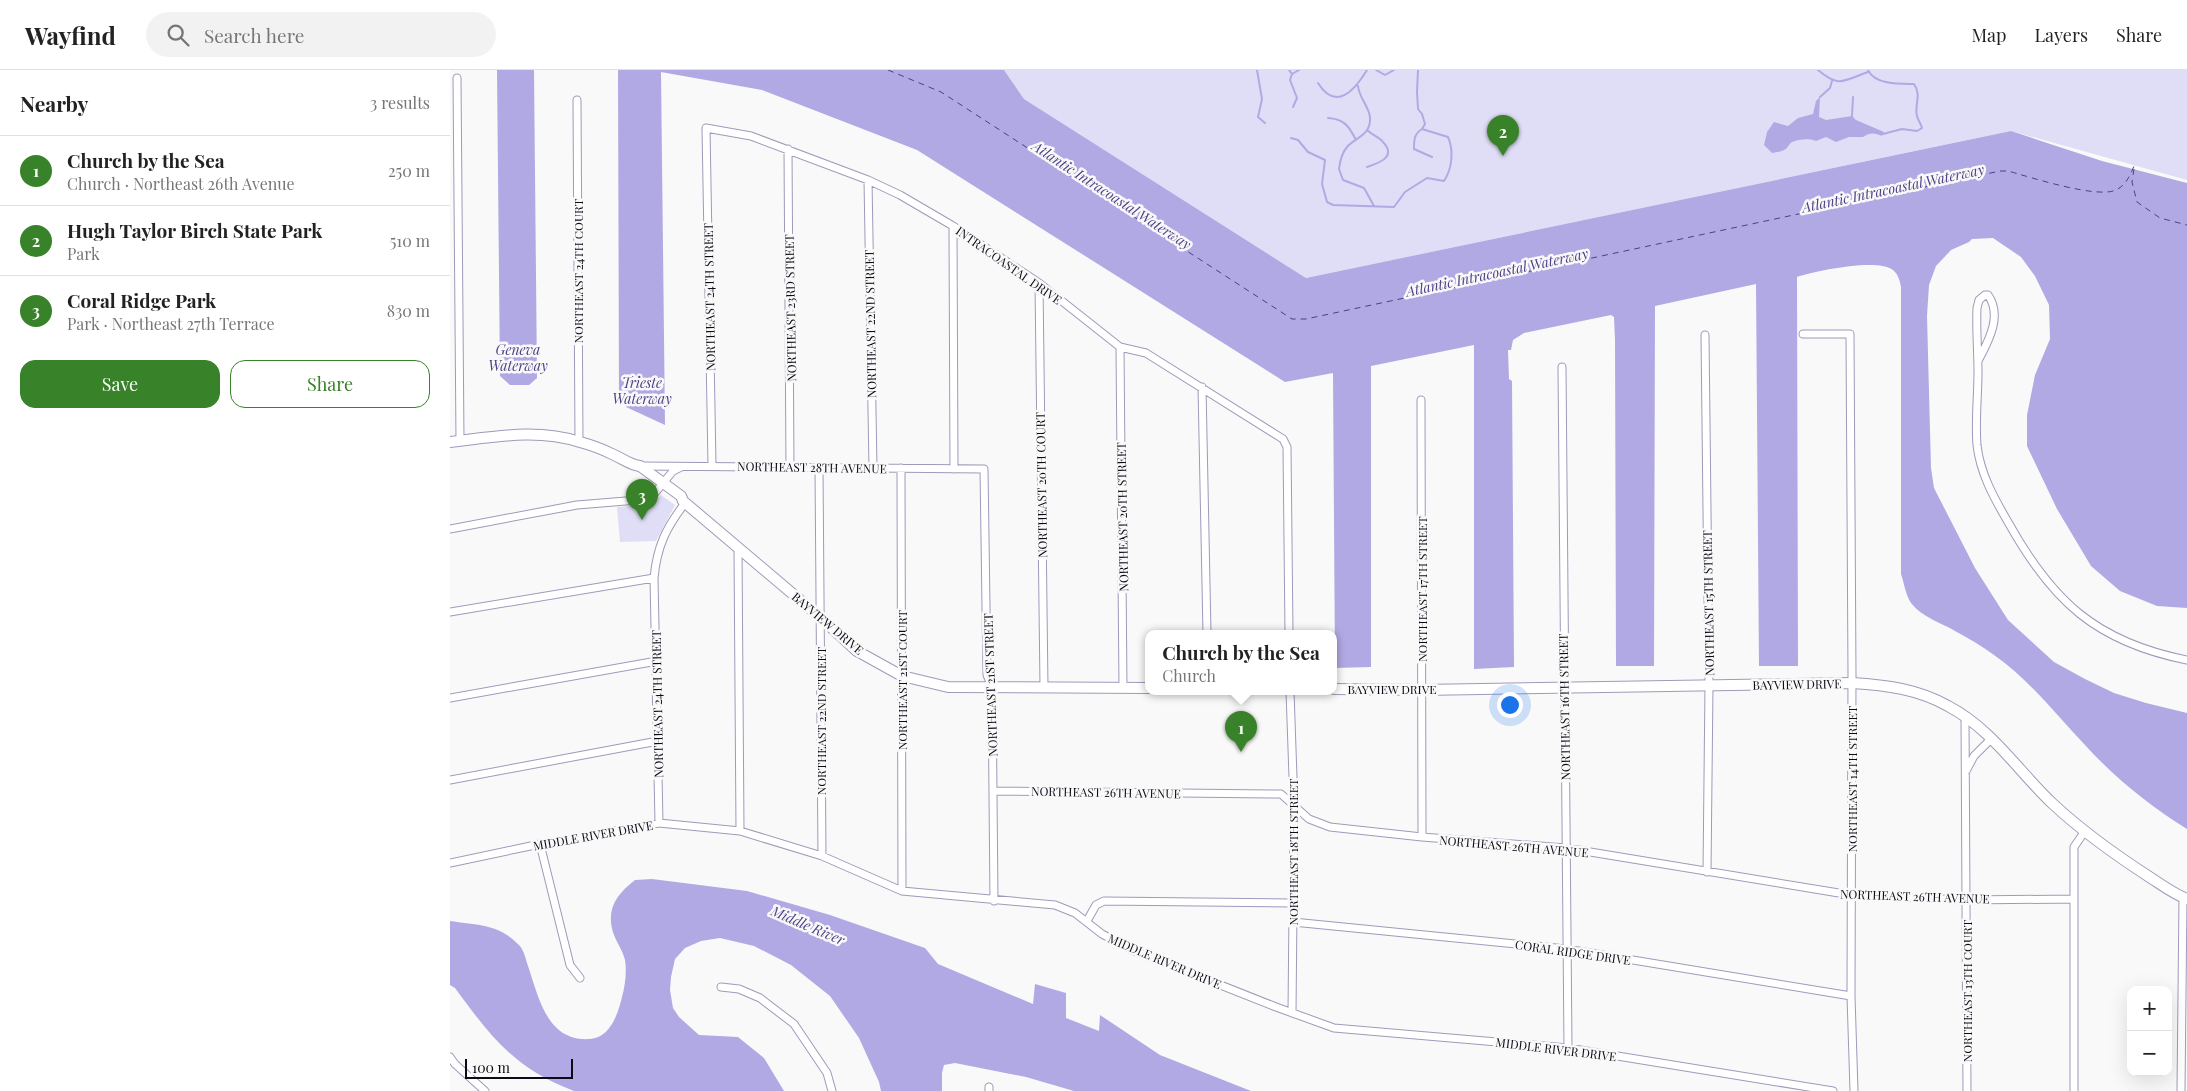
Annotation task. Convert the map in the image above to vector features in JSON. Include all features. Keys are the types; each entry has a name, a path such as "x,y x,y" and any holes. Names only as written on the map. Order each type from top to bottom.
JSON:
{"street":[{"path":"455,441 457,78"},
{"name":"NORTHEAST 24TH COURT","path":"577,100 579,442"},
{"name":"INTRACOASTAL DRIVE","path":"706,128 751,136 868,180 900,195 953,226 1039,284 1120,347 1146,353 1283,438 1287,447 1289,630"},
{"name":"NORTHEAST 24TH STREET","path":"706,128 712,466"},
{"name":"NORTHEAST 23RD STREET","path":"788,149 790,467"},
{"name":"NORTHEAST 22ND STREET","path":"868,180 873,468"},
{"path":"953,226 954,469"},
{"name":"NORTHEAST 20TH COURT","path":"1039,284 1044,687"},
{"path":"1978,361 1992,333 1994,313 1992,300 1988,295 1979,300 1977,308 1977,445 1984,475 2027,556 2049,585 2071,608 2092,624 2114,637 2146,650 2187,660"},
{"name":"NORTHEAST 14TH STREET","path":"1802,334 1850,334 1851,996 1854,1091"},
{"name":"NORTHEAST 15TH STREET","path":"1705,335 1709,686 1708,872"},
{"name":"NORTHEAST 20TH STREET","path":"1120,347 1123,688"},
{"name":"NORTHEAST 16TH STREET","path":"1562,367 1563,688 1568,1048"},
{"path":"1202,387 1207,630"},
{"name":"NORTHEAST 17TH STREET","path":"1421,400 1422,838"},
{"name":"BAYVIEW DRIVE","path":"455,441 495,435 531,434 579,442 638,466 638,471 681,496 684,502 820,617 857,651 902,676 948,687 1145,688"},
{"name":"NORTHEAST 28TH AVENUE","path":"638,466 984,469"},
{"path":"450,529 577,505 647,500 653,497 674,471 684,466"},
{"name":"NORTHEAST 22ND STREET","path":"819,467 822,856"},
{"name":"NORTHEAST 21ST COURT","path":"901,468 902,891"},
{"name":"NORTHEAST 21ST STREET","path":"984,469 987,675 992,687 994,901"},
{"name":"NORTHEAST 24TH STREET","path":"659,823 654,578 659,544 684,502"},
{"path":"738,548 740,831"},
{"path":"450,612 654,578"},
{"path":"450,698 657,661"},
{"name":"BAYVIEW DRIVE","path":"1337,689 1422,690 1852,683 1890,686 1915,692 1948,706 1965,716 1992,738 2053,804 2085,831 2121,859 2185,898"},
{"name":"NORTHEAST 18TH STREET","path":"1290,695 1294,806 1292,1013"},
{"name":"NORTHEAST 13TH COURT","path":"1965,716 1967,1091"},
{"path":"1966,771 1974,756 1992,738"},
{"path":"450,780 658,741"},
{"name":"NORTHEAST 26TH AVENUE","path":"993,791 1281,794 1309,819 1330,827 1422,838 1566,848 1852,895 1966,900 2073,899"},
{"name":"MIDDLE RIVER DRIVE","path":"450,863 540,844 659,823 740,831 822,856 902,891 994,901 1055,905 1087,921 1102,934 1132,950 1334,1028 1568,1048 1833,1091"},
{"path":"2074,1091 2074,847 2085,831"},
{"path":"540,844 570,965 580,978"},
{"path":"2181,1091 2185,898"},
{"path":"1087,921 1096,904 1104,901 1292,903"},
{"name":"CORAL RIDGE DRIVE","path":"1293,922 1566,949 1851,996"},
{"path":"721,987 739,989 760,998 794,1024 827,1073 832,1091"},
{"path":"450,1057 455,1064 485,1091"}],"shaded area":[{"path":"1004,70 2187,70 2187,180 2011,131 1306,278 1024,99"},
{"path":"661,495 675,505 656,541 620,542 617,507 654,504"}],"water":[{"name":"Geneva Waterway","path":"497,70 534,70 537,378 529,385 510,385 500,376"},
{"path":"618,70 1004,70 1024,99 1306,278 2011,131 2102,161 2187,183 2187,608 2157,606 2120,591 2091,566 2057,509 2027,446 2027,415 2035,375 2050,339 2049,305 2035,276 2021,257 1993,238 1972,239 1951,250 1936,266 1929,285 1927,316 1931,468 1934,488 1975,568 2008,620 2054,662 2114,693 2187,713 2187,829 2146,801 2108,769 2031,686 2007,665 1975,642 1926,616 1909,600 1901,574 1901,287 1893,270 1885,267 1861,265 1797,277 1798,666 1759,666 1756,284 1655,306 1654,666 1616,666 1615,340 1614,317 1611,315 1524,333 1513,340 1511,350 1508,350 1509,379 1512,381 1514,667 1474,669 1474,345 1371,366 1371,667 1337,668 1337,630 1335,630 1333,373 1285,382 917,150 762,90 661,72 665,425 626,407 619,394"},
{"path":"1820,97 1819,117 1826,120 1852,116 1856,120 1884,132 1882,136 1870,134 1863,137 1849,137 1836,142 1826,137 1816,141 1811,139 1801,140 1792,142 1780,152 1772,153 1764,145 1767,132 1774,122 1788,126 1798,118 1813,114 1816,101"},
{"name":"Middle River","path":"652,879 747,891 830,915 925,948 938,964 1033,1004 1035,984 1066,993 1066,1018 1099,1031 1100,1015 1160,1055 1251,1091 1074,1091 1026,1077 955,1063 944,1065 942,1091 881,1091 879,1082 859,1038 830,996 791,965 754,946 720,938 701,941 685,948 675,959 670,990 673,1008 679,1017 699,1035 738,1037 764,1058 784,1091 574,1091 536,1073 520,1062 480,1022 455,988 450,985 450,921 495,929 504,933 521,947 541,1004 554,1026 575,1038 597,1038 608,1030 612,1024 625,984 625,960 612,926 611,918 614,904 622,891 635,880"}],"waterway":[{"path":"1257,70 1262,99 1258,117 1265,123"},
{"path":"1289,70 1292,74 1299,70"},
{"path":"1318,83 1325,92 1338,97 1351,91 1367,70"},
{"path":"1376,70 1385,75 1394,70"},
{"path":"1291,138 1298,140 1308,152 1325,160 1322,184 1327,202 1333,205 1394,207 1405,192 1427,178 1444,181 1449,171 1451,160 1450,142 1448,137 1422,129 1425,124 1422,114 1418,109 1418,70"},
{"path":"1818,70 1836,81 1847,80 1868,72"},
{"path":"1868,70 1876,79 1888,83 1914,84 1918,96 1916,112 1922,128 1917,131 1902,129 1883,134"},
{"path":"1292,74 1290,80 1297,98 1293,107"},
{"path":"1820,97 1830,88 1832,81"},
{"path":"1358,86 1360,95 1370,114 1370,124 1366,132 1345,149 1341,157 1339,169 1343,180 1364,188 1374,206"},
{"path":"1852,116 1853,97"},
{"path":"1328,118 1345,124 1356,140"},
{"path":"1422,129 1417,133 1414,149 1432,157"},
{"path":"1367,130 1381,140 1387,147 1388,152 1385,159 1367,167"}],"ferry route":[{"path":"888,70 941,92 1292,319 1306,319 2000,171 2008,171 2079,190 2107,192 2122,186 2134,166"},
{"path":"2134,169 2132,182 2137,202 2160,218 2187,225"}],"place":[{"name":"Hugh Taylor Birch State Park","path":"1503,156"},
{"name":"Coral Ridge Park","path":"642,520"},
{"name":"Church by the Sea","path":"1241,752"}],"water label":[{"name":"Atlantic Intracoastal Waterway","path":"1893,188"},
{"name":"Atlantic Intracoastal Waterway","path":"1112,195"},
{"name":"Atlantic Intracoastal Waterway","path":"1497,272"},
{"name":"Trieste Waterway","path":"642,390"}]}
